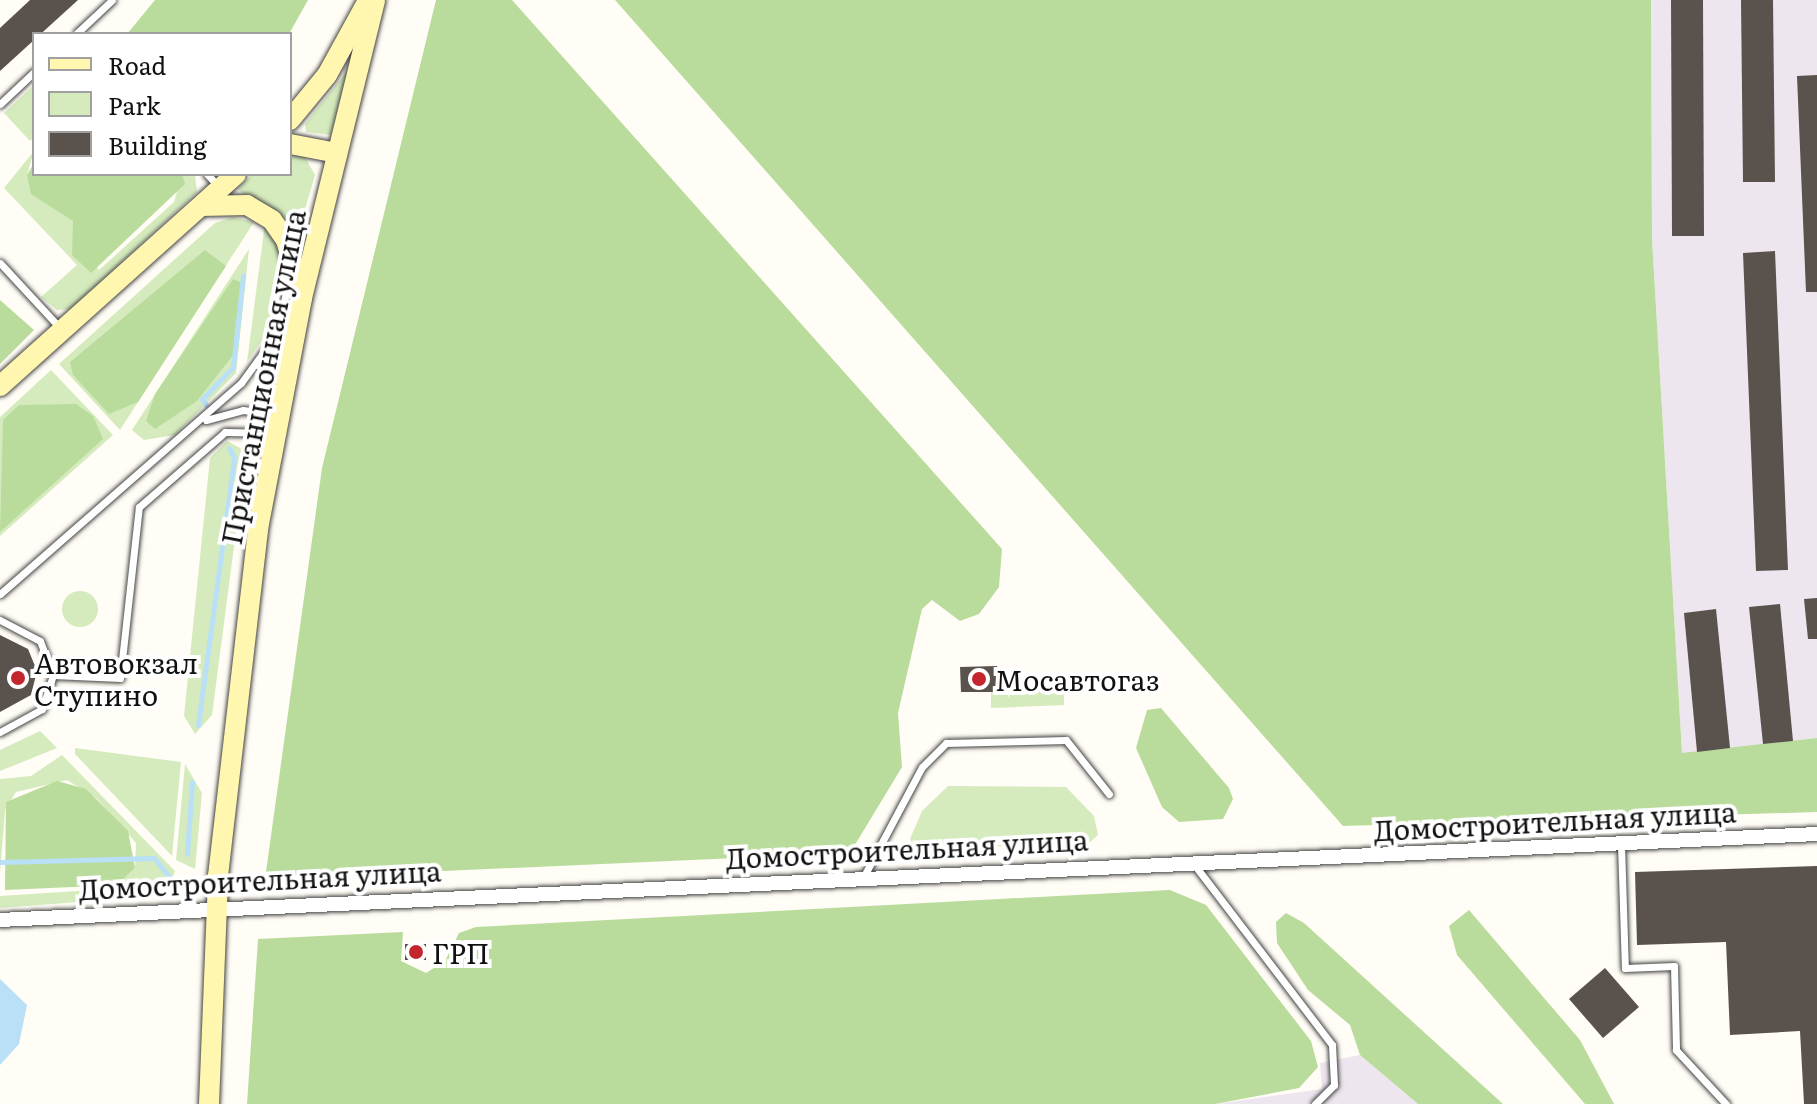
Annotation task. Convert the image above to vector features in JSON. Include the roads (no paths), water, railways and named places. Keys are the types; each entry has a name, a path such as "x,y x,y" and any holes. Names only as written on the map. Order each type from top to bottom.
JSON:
{"main road":[{"path":"292,118 327,75 368,0"},
{"name":"Пристанционная улица","path":"209,1104 216,906 276,424 302,298 375,0"},
{"path":"292,144 337,153"},
{"path":"0,386 201,206 214,181"},
{"path":"201,206 260,211 290,250 302,298"}],"street":[{"name":"Домостроительная улица","path":"0,920 216,906 1817,834"}],"lane":[{"path":"79,32 112,0"},
{"path":"0,104 32,74"},
{"path":"0,594 194,427 256,366 278,332 290,250"},
{"path":"0,263 63,331"},
{"path":"194,427 228,412 276,424"},
{"path":"53,675 120,678 139,507 221,434 276,424"},
{"path":"0,620 40,641 53,675 42,709 0,732"},
{"path":"864,876 922,767 946,743 1066,740 1109,794"},
{"path":"1621,843 1625,968 1674,966 1676,1050 1726,1104"},
{"path":"1192,862 1332,1045 1334,1085 1315,1104"}],"water":[{"path":"0,979 27,1005 19,1044 0,1065"}],"waterway":[{"path":"206,405 202,399 233,367 243,276"},
{"path":"198,725 234,457 229,448"},
{"path":"187,854 192,782"},
{"path":"0,862 154,858 175,884"}],"place":[{"name":"Автовокзал Ступино","path":"18,678"},
{"name":"Мосавтогаз","path":"979,679"},
{"name":"ГРП","path":"416,952"}]}
